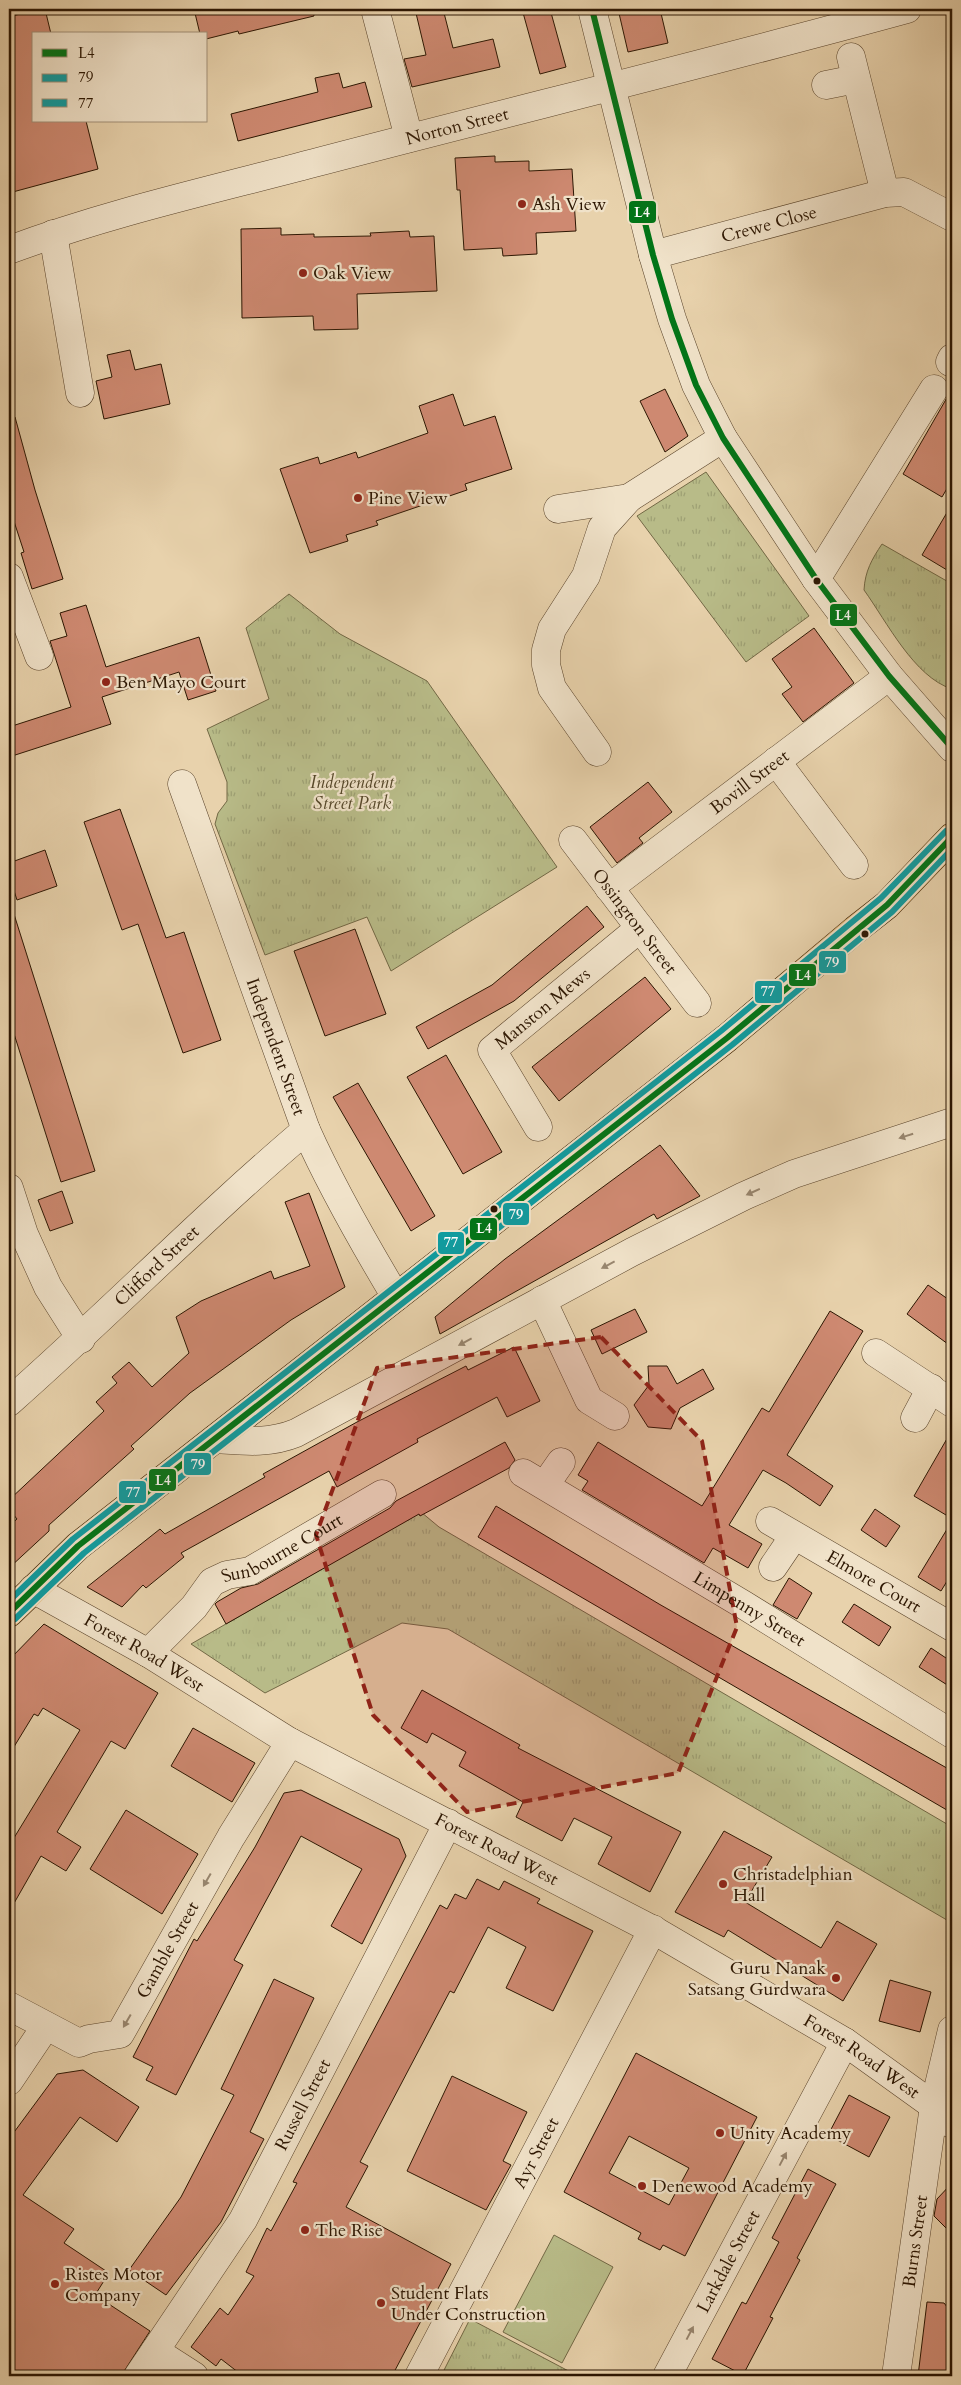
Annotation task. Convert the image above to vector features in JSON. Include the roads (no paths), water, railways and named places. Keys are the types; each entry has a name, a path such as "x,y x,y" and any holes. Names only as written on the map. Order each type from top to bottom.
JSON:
{"main road":[{"path":"9,1613 78,1546 727,1038 888,906 952,837"}],"street":[{"path":"375,9 409,138"},
{"path":"592,9 653,255 672,318 696,385 723,438 816,579 889,676 952,748"},
{"name":"Norton Street","path":"9,250 53,234 409,138 611,88 907,9"},
{"path":"826,85 853,68 885,192"},
{"name":"Crewe Close","path":"653,255 885,192 904,192 952,217"},
{"path":"53,234 80,393"},
{"path":"816,579 934,389"},
{"path":"597,752 552,688 546,665 546,650 552,629 586,576 602,528 629,498 723,438"},
{"path":"558,508 629,498"},
{"path":"9,576 17,620 39,656"},
{"name":"Bovill Street","path":"609,888 889,676"},
{"path":"776,761 854,865"},
{"name":"Independent Street","path":"182,784 306,1130 342,1206 396,1297"},
{"name":"Ossington Street","path":"573,840 696,1003"},
{"name":"Manston Mews","path":"538,1127 492,1050 640,928"},
{"path":"215,1439 258,1442 279,1440 296,1433 632,1252 794,1174 952,1122"},
{"name":"Clifford Street","path":"9,1402 81,1339 249,1178 306,1130"},
{"path":"9,1188 24,1234 48,1287 81,1339"},
{"path":"542,1300 589,1400 615,1416"},
{"path":"876,1353 942,1396 915,1418"},
{"name":"Limpenny Street","path":"561,1462 534,1479 744,1605 952,1734"},
{"name":"Sunbourne Court","path":"148,1653 194,1607 212,1582 227,1575 250,1571 382,1494"},
{"name":"Elmore Court","path":"770,1521 952,1627"},
{"path":"773,1567 794,1536"},
{"name":"Forest Road West","path":"33,1589 148,1653 290,1742 653,1929 845,2042 943,2115"},
{"name":"Gamble Street","path":"9,2006 79,2043 89,2038 120,2034 231,1838 290,1742"},
{"name":"Russell Street","path":"138,2376 243,2220 448,1823"},
{"name":"Ayr Street","path":"419,2376 653,1929"},
{"path":"9,2081 46,2026"},
{"name":"Burns Street","path":"896,2376 943,2115 952,2030"},
{"name":"Larkdale Street","path":"671,2375 845,2042"},
{"path":"155,2351 194,2376"}],"place":[{"name":"Ash View","path":"522,204"},
{"name":"Oak View","path":"303,273"},
{"name":"Pine View","path":"358,498"},
{"name":"Ben Mayo Court","path":"106,682"},
{"name":"Christadelphian Hall","path":"723,1884"},
{"name":"Guru Nanak Satsang Gurdwara","path":"836,1978"},
{"name":"Unity Academy","path":"720,2133"},
{"name":"Denewood Academy","path":"642,2186"},
{"name":"The Rise","path":"305,2230"},
{"name":"Ristes Motor Company","path":"55,2284"},
{"name":"Student Flats Under Construction","path":"381,2303"}],"park label":[{"name":"Independent Street Park","path":"352,792"}]}
